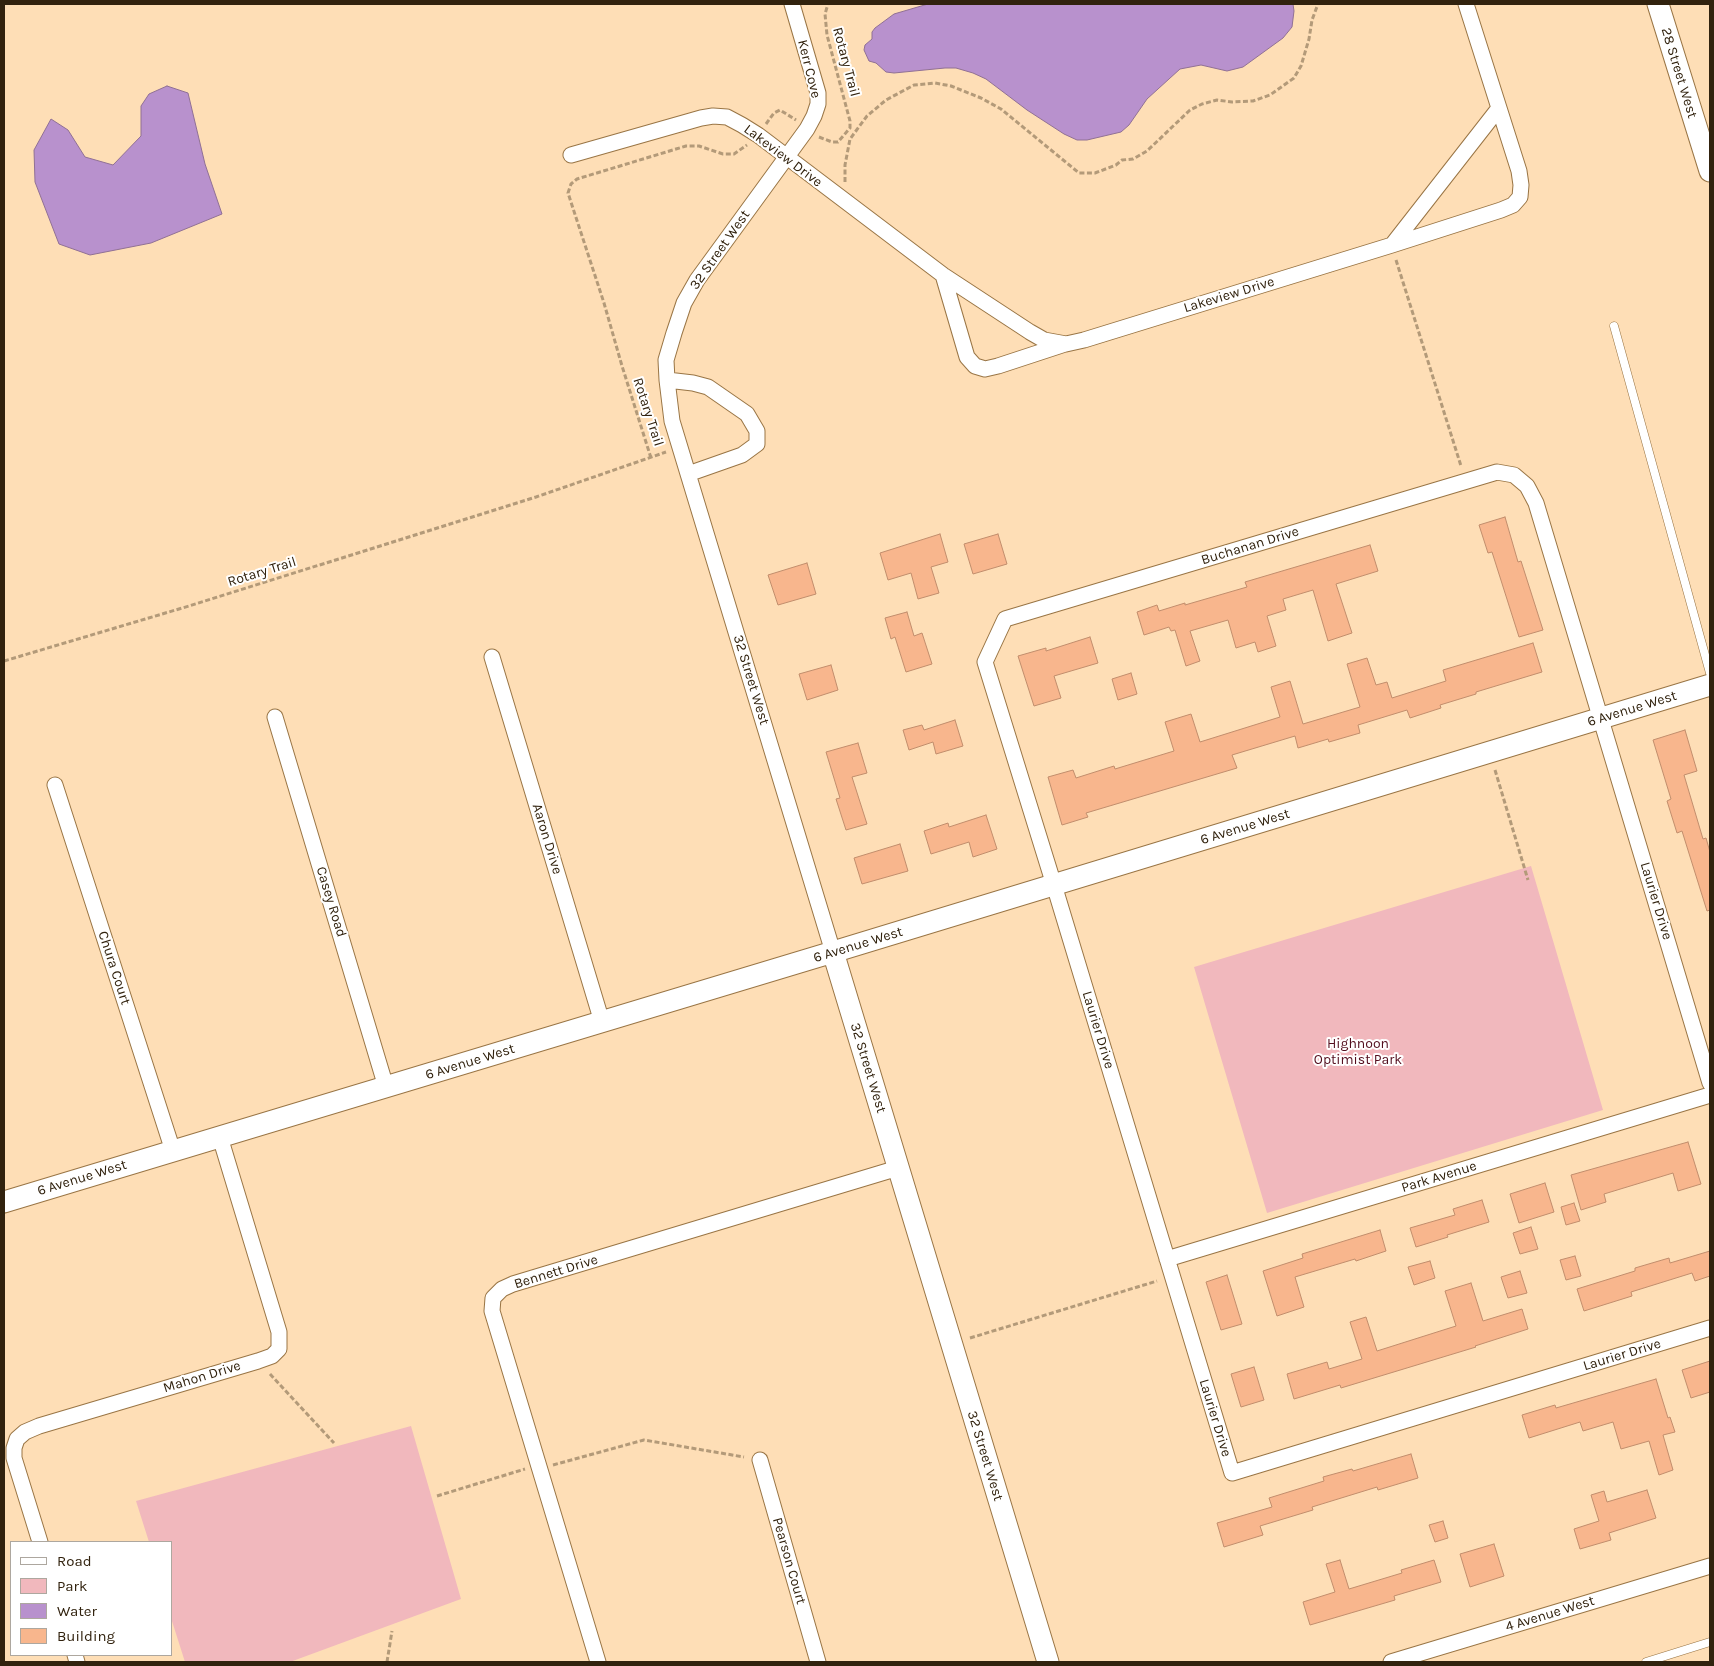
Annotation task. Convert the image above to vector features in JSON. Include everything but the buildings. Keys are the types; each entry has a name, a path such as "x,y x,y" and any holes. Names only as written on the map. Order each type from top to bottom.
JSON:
{"street":[{"name":"Kerr Cove","path":"787,157 807,128 818,104 818,93 792,4"},
{"name":"Lakeview Drive","path":"943,275 967,357 975,366 985,369 1392,245 1513,205 1520,197 1519,171 1466,4"},
{"name":"28 Street West","path":"1658,4 1710,171"},
{"path":"1392,245 1499,108"},
{"name":"Lakeview Drive","path":"571,155 701,118 713,116 726,118 758,135 943,275 1044,340 1066,344"},
{"name":"32 Street West","path":"787,157 709,262 684,303 666,360 672,421 1048,1662"},
{"path":"667,380 708,387 747,414 758,431 757,444 742,456 688,474"},
{"name":"Buchanan Drive","path":"1054,885 984,662 1005,619 1497,472 1514,475 1528,486 1536,503 1602,718"},
{"name":"Aaron Drive","path":"492,657 602,1022"},
{"name":"6 Avenue West","path":"4,1202 1710,685"},
{"name":"Casey Road","path":"275,717 386,1087"},
{"name":"Laurier Drive","path":"1602,718 1710,1083"},
{"name":"Chura Court","path":"55,785 173,1151"},
{"name":"Laurier Drive","path":"1054,885 1232,1473 1710,1328"},
{"name":"Park Avenue","path":"1167,1259 1710,1095"},
{"name":"Mahon Drive","path":"40,1541 14,1458 14,1448 17,1439 25,1432 39,1426 272,1356 279,1349 279,1332 220,1137"},
{"name":"Bennett Drive","path":"598,1662 492,1311 493,1298 502,1289 898,1168"},
{"name":"Pearson Court","path":"760,1460 818,1662"},
{"name":"4 Avenue West","path":"1391,1662 1427,1654 1710,1566"}],"lane":[{"path":"1614,326 1710,672"},
{"path":"1646,1662 1710,1642"}],"path":[{"name":"Rotary Trail","path":"4,662 536,498 651,458 568,193 570,184 578,179 686,146 699,146 723,154 734,154 744,149 758,135 774,113 780,110 787,113 821,139 838,142 850,128 850,121 826,30 825,14 828,4"},
{"path":"845,202 845,166 850,139 867,116 886,100 914,86 935,83 951,86 981,98 1001,109 1079,173 1094,173 1116,165 1122,160 1133,159 1147,151 1190,110 1202,104 1217,100 1232,102 1253,101 1270,95 1294,78 1301,66 1309,39 1312,20 1318,4"},
{"path":"1392,245 1466,481"},
{"path":"1490,752 1528,880"},
{"path":"952,1344 1172,1276"},
{"path":"258,1360 334,1443"},
{"path":"437,1496 524,1469 558,1464 644,1440 760,1460"},
{"path":"386,1662 392,1631"}],"green space":[{"name":"Highnoon Optimist Park","path":"1531,866 1603,1110 1267,1213 1194,967"},
{"path":"411,1426 461,1599 290,1662 185,1662 172,1621 172,1541 149,1541 136,1501"}],"water":[{"path":"928,4 1293,4 1294,11 1292,27 1283,38 1243,67 1227,71 1201,65 1180,69 1147,99 1129,125 1121,132 1087,140 1077,140 1064,134 1027,110 986,79 973,73 956,68 945,68 894,73 886,72 876,63 869,61 864,50 865,45 872,39 872,32 875,28 894,14"},
{"path":"167,86 188,93 205,164 222,214 151,243 90,255 59,244 35,182 34,150 51,119 68,130 85,157 113,165 141,136 141,106 149,94"}]}
